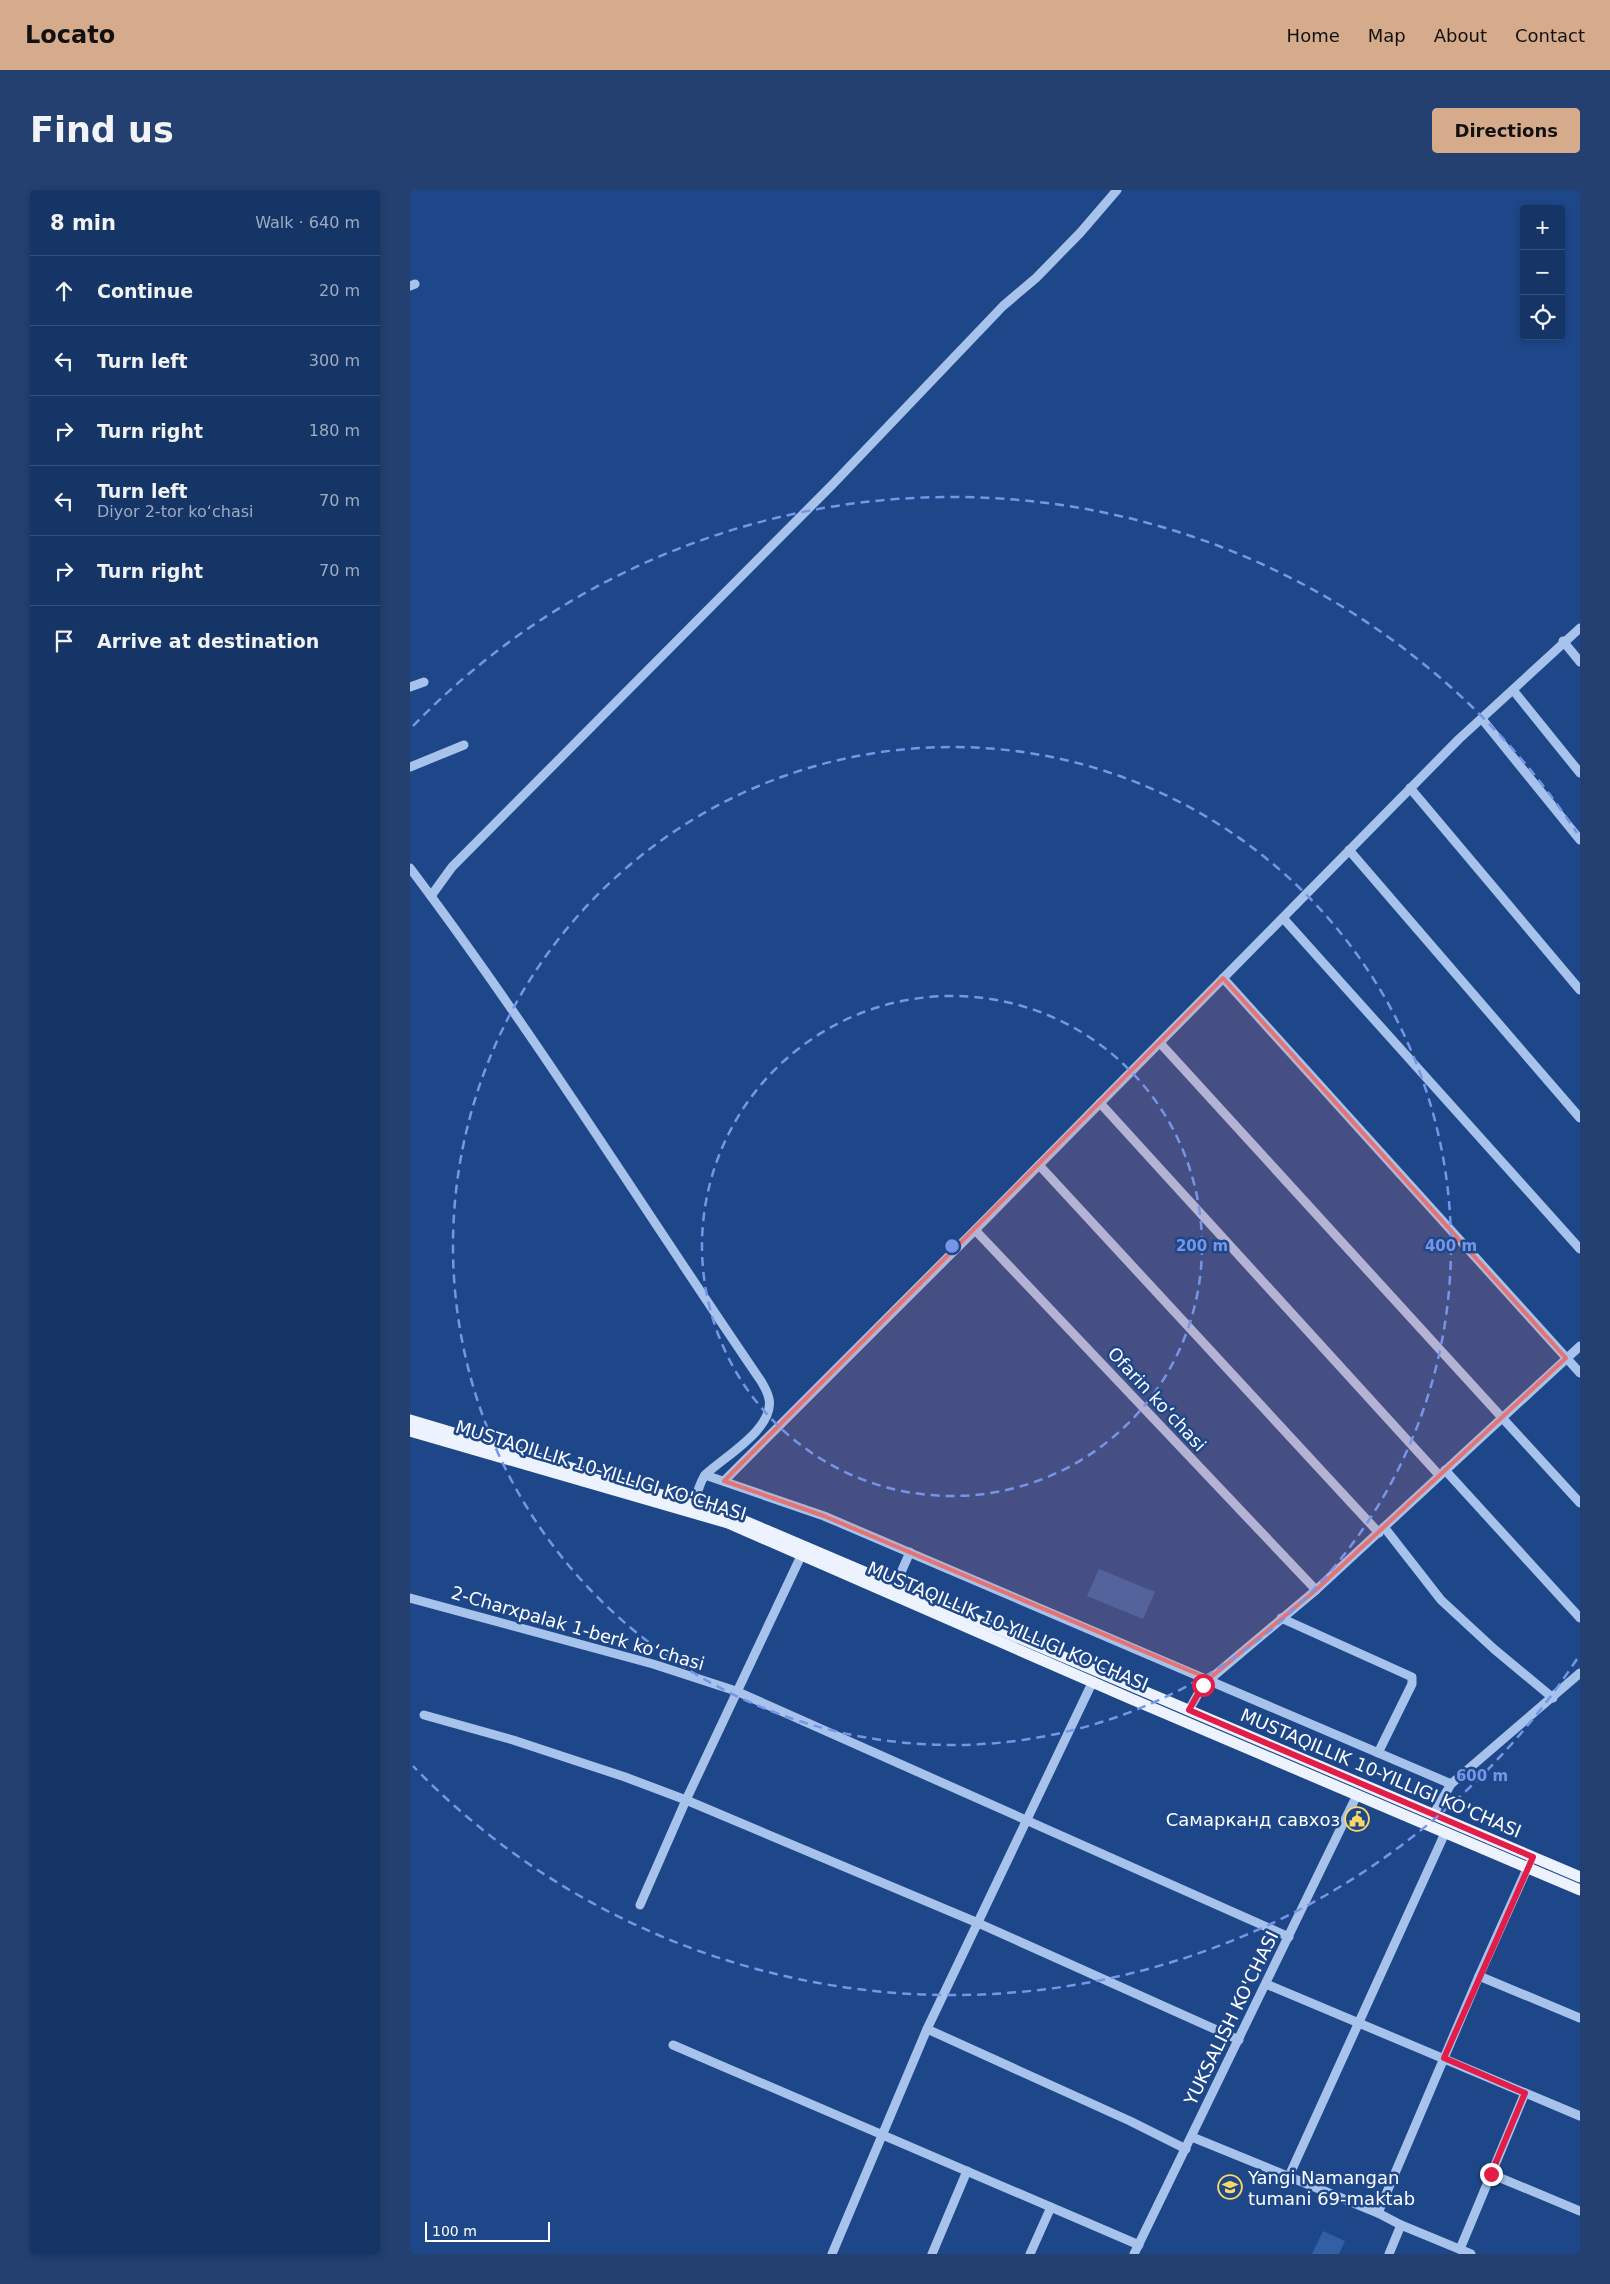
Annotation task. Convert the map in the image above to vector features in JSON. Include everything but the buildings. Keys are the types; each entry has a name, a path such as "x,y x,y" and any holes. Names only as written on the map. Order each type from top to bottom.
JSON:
{"main road":[{"name":"MUSTAQILLIK 10-YILLIGI KO'CHASI","path":"410,1420 694,1503 733,1516 897,1581 1192,1706 1433,1815 1580,1890"},
{"name":"MUSTAQILLIK 10-YILLIGI KO'CHASI","path":"410,1431 728,1523 1445,1833 1530,1863 1580,1877"}],"street":[{"path":"431,896 452,867 832,485 1003,306 1036,278 1080,233 1117,190"},
{"path":"724,1482 1459,739 1580,628"},
{"path":"1564,641 1580,662"},
{"path":"410,687 424,682"},
{"path":"1513,690 1580,773"},
{"path":"1482,719 1580,840"},
{"path":"410,767 464,745"},
{"path":"1410,788 1580,990"},
{"path":"1349,850 1580,1118"},
{"path":"410,868 613,1156 765,1388 769,1398 769,1410 765,1420 750,1438 705,1475 694,1503"},
{"path":"1282,918 1580,1249"},
{"path":"1223,978 1580,1374"},
{"path":"1160,1043 1580,1503"},
{"path":"1100,1103 1442,1473 1580,1618"},
{"path":"1039,1165 1381,1530 1441,1600 1494,1649 1553,1698"},
{"name":"Ofarin koʻchasi","path":"975,1230 1316,1590"},
{"path":"1192,1706 1206,1682 1316,1590 1580,1346"},
{"path":"705,1475 824,1516 1206,1682 1451,1784"},
{"path":"897,1581 910,1552"},
{"path":"640,1905 686,1800 801,1556"},
{"name":"2-Charxpalak 1-berk koʻchasi","path":"410,1598 653,1664 736,1692 1289,1937"},
{"path":"1281,1618 1412,1677 1412,1684 1378,1753"},
{"path":"1433,1815 1451,1784 1580,1673"},
{"path":"832,2254 928,2029 1092,1682"},
{"path":"424,1715 513,1740 625,1777 686,1800 978,1923 1239,2040"},
{"name":"YUKSALISH KO'CHASI","path":"1134,2254 1357,1796"},
{"path":"1289,2176 1445,1833"},
{"path":"1378,2213 1478,1976 1530,1863"},
{"path":"1478,1976 1580,2018"},
{"path":"1266,1984 1580,2116"},
{"path":"928,2029 1130,2121 1186,2149"},
{"path":"673,2045 881,2136 1139,2245"},
{"path":"1460,2249 1525,2093"},
{"path":"1192,2137 1378,2213 1401,2225 1471,2254"},
{"path":"932,2254 967,2171"},
{"path":"1491,2174 1580,2211"},
{"path":"1030,2254 1050,2207"},
{"path":"1389,2254 1401,2225"}],"highlighted area":[{"path":"1223,978 1566,1358 1316,1590 1209,1679 824,1516 724,1481"}],"shaded area":[{"path":"1099,1569 1155,1592 1143,1619 1087,1596"},
{"path":"1323,2231 1345,2241 1339,2254 1312,2254"}],"place":[{"name":"Самарканд савхоз","path":"1357,1819"},
{"name":"Yangi Namangan tumani 69-maktab","path":"1230,2187"}],"route":[{"path":"1203,1685 1189,1710 1533,1857 1478,1976 1444,2058 1525,2093 1491,2174"}]}
